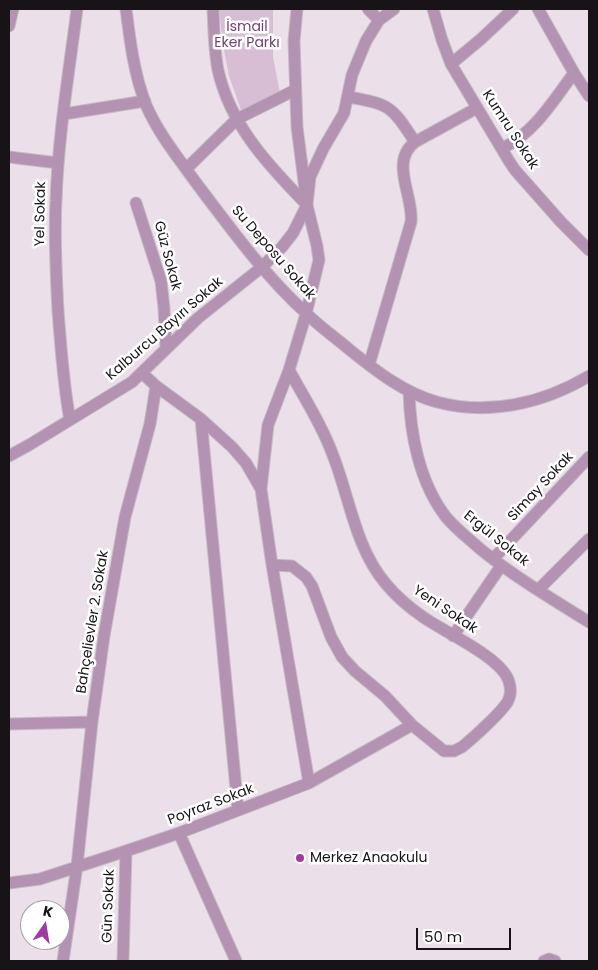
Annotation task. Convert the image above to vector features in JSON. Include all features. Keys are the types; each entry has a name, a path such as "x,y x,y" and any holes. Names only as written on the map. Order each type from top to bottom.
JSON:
{"street":[{"path":"9,26 13,9"},
{"name":"Yel Sokak","path":"70,420 63,380 56,276 56,201 58,163 77,9"},
{"name":"Su Deposu Sokak","path":"126,9 135,66 145,101 154,120 186,169 262,267 306,314 369,365 409,391 422,397 465,408 495,408 525,403 550,395 589,376"},
{"path":"213,9 219,72 228,101 246,136 259,154 307,205"},
{"path":"297,9 294,41 297,127 307,205 317,246 318,260 306,314 289,370 268,425 261,489 309,783"},
{"path":"368,9 379,20"},
{"path":"307,205 310,177 323,149 340,120 356,64 379,20 394,9"},
{"name":"Kumru Sokak","path":"434,9 442,40 451,64 515,170 561,222 589,250"},
{"path":"451,64 513,9"},
{"path":"538,9 589,96"},
{"path":"503,148 529,131 574,73"},
{"path":"186,169 237,119 296,90"},
{"path":"348,97 386,106 397,115 416,142"},
{"path":"64,114 145,101"},
{"path":"369,365 410,228 412,208 403,171 403,162 408,150 416,142 477,108"},
{"path":"9,157 58,163"},
{"name":"Güz Sokak","path":"136,203 160,281 166,347"},
{"name":"Kalburcu Bayırı Sokak","path":"9,456 29,446 119,391 142,373 166,347 198,318 262,267 282,247 293,233 307,205"},
{"name":"Yeni Sokak","path":"272,565 292,566 306,577 312,586 331,637 342,657 355,671 385,696 412,725 444,751 454,751 468,742 508,701 510,685 504,672 490,659 404,602 386,584 375,569 355,524 331,450 322,429 289,370"},
{"path":"142,373 156,386 201,419 232,447 246,463 261,489"},
{"name":"Bahçelievler 2. Sokak","path":"62,961 77,866 92,722 104,636 125,517 150,424 156,386"},
{"name":"Ergül Sokak","path":"409,391 414,438 420,461 434,496 453,524 497,563 589,622"},
{"path":"201,419 238,810"},
{"name":"Simay Sokak","path":"453,636 497,563 589,458"},
{"path":"538,590 589,539"},
{"path":"9,724 92,722"},
{"name":"Poyraz Sokak","path":"9,883 40,879 126,851 179,833 309,783 412,725"},
{"path":"179,833 236,961"},
{"name":"Gün Sokak","path":"123,961 126,851"},
{"path":"544,961 555,961"}],"green space":[{"name":"İsmail Eker Parkı","path":"219,9 273,9 273,57 280,93 241,110 229,76"}],"place":[{"name":"Merkez Anaokulu","path":"300,858"}]}
